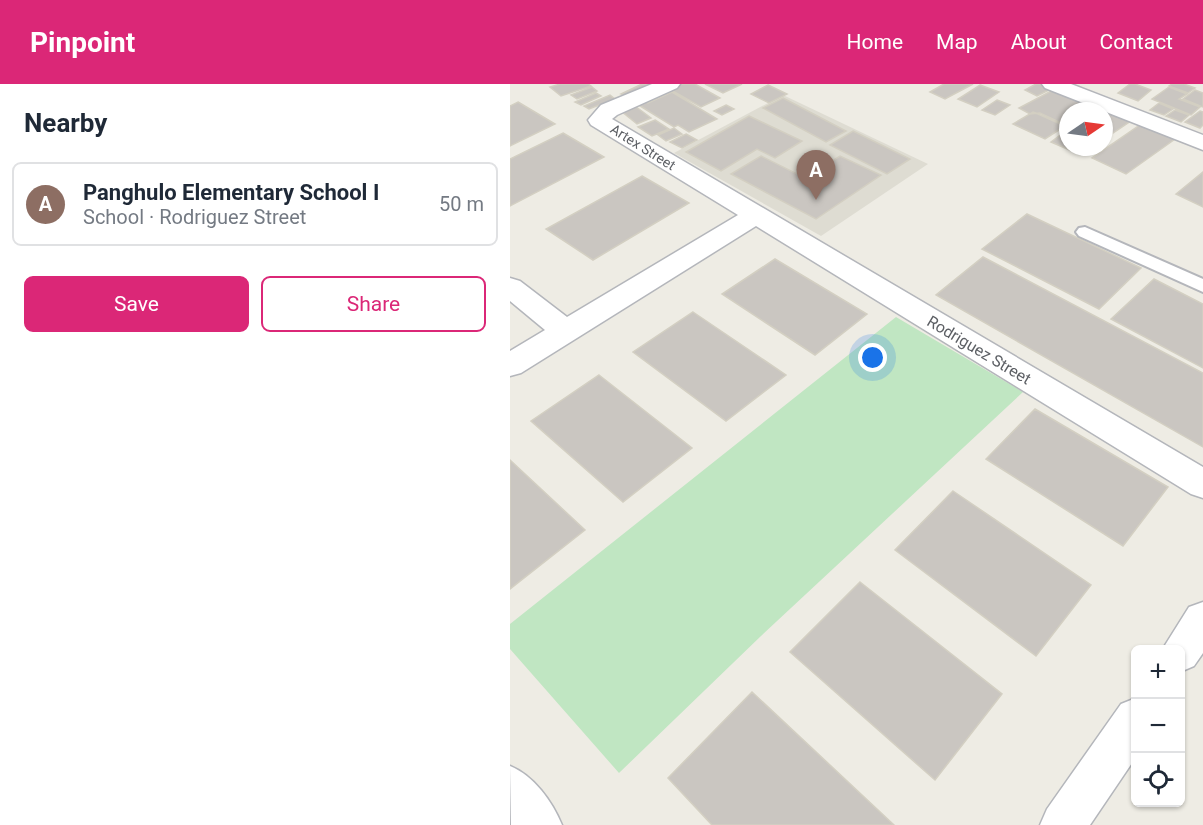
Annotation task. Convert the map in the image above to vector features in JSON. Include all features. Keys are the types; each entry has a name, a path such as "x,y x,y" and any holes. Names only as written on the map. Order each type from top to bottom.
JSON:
{"street":[{"name":"Artex Street","path":"670,84 609,110 599,120 755,216"},
{"path":"1052,84 1203,142"},
{"path":"510,365 755,216"},
{"name":"Rodriguez Street","path":"755,216 1203,484"},
{"path":"510,287 565,332"},
{"path":"1185,646 1203,620"},
{"path":"1063,825 1131,726"},
{"path":"510,788 539,825"}],"lane":[{"path":"1085,232 1203,286"}],"shaded area":[{"path":"783,95 928,164 821,236 674,153"}],"green space":[{"path":"896,317 1023,392 761,636 619,773 510,649 510,624"}],"building":[{"path":"560,84 588,84 591,86 561,96 550,87"},
{"path":"642,84 652,86 628,97 621,94"},
{"path":"680,84 695,84 720,98 701,107 669,89"},
{"path":"705,84 742,84 723,93"},
{"path":"944,84 973,84 945,99 930,92"},
{"path":"1036,84 1051,89 1037,96 1025,90"},
{"path":"1130,84 1151,90 1138,101 1118,93"},
{"path":"1184,84 1195,88 1188,93 1169,86"},
{"path":"768,85 787,94 769,103 751,94"},
{"path":"980,85 999,92 977,107 958,99"},
{"path":"592,87 597,91 577,99 571,95"},
{"path":"1169,87 1187,94 1179,99 1200,107 1191,115 1152,99"},
{"path":"1053,90 1081,102 1059,102 1059,122 1040,113 1030,114 1019,108"},
{"path":"1195,90 1203,93 1203,107 1183,99"},
{"path":"672,92 717,119 689,132 678,125 674,127 637,104 644,101 648,103"},
{"path":"596,93 601,96 581,105 575,102"},
{"path":"610,95 615,99 589,109 584,106"},
{"path":"783,98 846,131 826,142 763,108"},
{"path":"997,100 1010,105 995,115 982,110"},
{"path":"518,102 555,124 510,146 510,106"},
{"path":"1159,103 1173,109 1164,115 1150,110"},
{"path":"726,105 734,109 722,115 714,111"},
{"path":"635,106 651,118 637,124 621,111"},
{"path":"1113,110 1134,119 1113,133"},
{"path":"1175,110 1189,115 1181,122 1166,116"},
{"path":"1200,111 1203,112 1203,125 1200,128 1185,122"},
{"path":"1033,112 1059,123 1059,130 1045,139 1013,124"},
{"path":"749,116 802,141 775,158 757,149 721,171 686,152"},
{"path":"655,120 669,129 652,136 638,127"},
{"path":"1144,122 1178,137 1126,174 1092,158 1113,156 1113,143"},
{"path":"674,128 682,134 666,141 658,135"},
{"path":"853,131 910,159 887,174 830,145"},
{"path":"563,133 604,157 510,206 510,159"},
{"path":"686,134 697,140 682,148 670,142"},
{"path":"1059,136 1059,145 1051,142"},
{"path":"761,156 805,178 840,156 881,175 816,219 731,174"},
{"path":"1203,172 1203,207 1176,194"},
{"path":"642,176 689,203 593,260 546,229"},
{"path":"1027,214 1141,268 1099,309 982,249"},
{"path":"983,257 1203,373 1203,447 936,295"},
{"path":"775,259 867,314 815,355 722,294"},
{"path":"1154,279 1203,304 1203,368 1111,319"},
{"path":"693,312 786,375 726,421 633,352"},
{"path":"599,375 692,448 623,502 531,421"},
{"path":"1035,409 1168,487 1123,546 986,459"},
{"path":"510,460 585,530 510,589"},
{"path":"953,491 1091,585 1036,656 895,550"},
{"path":"860,582 1002,694 935,780 790,652"},
{"path":"752,692 894,825 712,825 668,778"}],"place":[{"name":"Panghulo Elementary School I","path":"816,200"}]}
